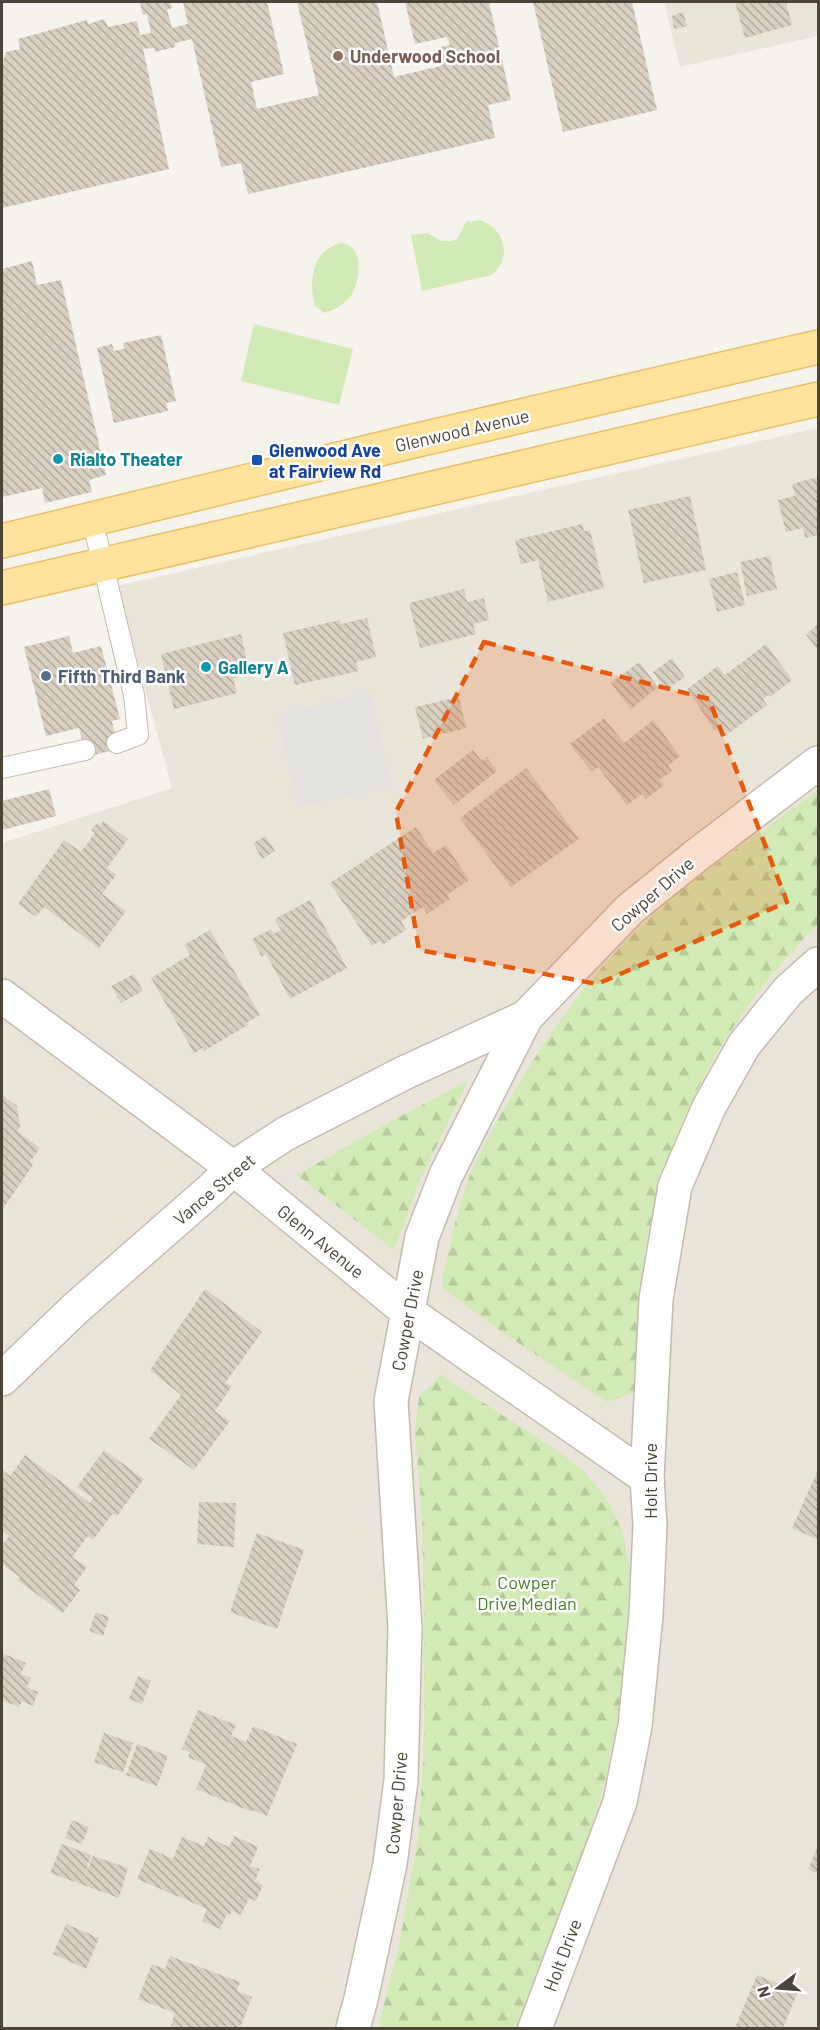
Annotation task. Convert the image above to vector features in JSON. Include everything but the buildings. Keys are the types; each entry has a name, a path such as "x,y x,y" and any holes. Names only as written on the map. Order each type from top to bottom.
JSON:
{"main road":[{"name":"Glenwood Avenue","path":"2,541 405,443 819,347"},
{"path":"2,588 819,399"}],"street":[{"name":"Cowper Drive","path":"353,2028 362,1999 390,1864 401,1780 405,1628 391,1401 422,1237 446,1175 526,1017 630,909 697,855 819,764"},
{"name":"Holt Drive","path":"535,2028 620,1802 635,1726 646,1615 650,1525 647,1478 656,1299 675,1186 709,1107 744,1045 788,991 819,964"},
{"name":"Glenn Avenue","path":"2,996 233,1168 408,1312 647,1478"},
{"name":"Vance Street","path":"2,1379 76,1308 233,1168 285,1134 406,1072 526,1017"}],"lane":[{"path":"92,519 135,705 138,735 117,743"},
{"path":"2,768 85,750"}],"highlighted area":[{"path":"484,642 709,699 787,902 597,984 419,950 396,812"}],"shaded area":[{"path":"664,2 818,2 818,36 680,67"},
{"path":"818,428 818,2028 2,2028 2,843 172,788 117,586"},
{"path":"370,692 391,787 298,807 277,715"}],"green space":[{"path":"479,220 495,229 500,236 504,252 498,268 491,275 422,291 411,235 427,233 442,241 452,241 457,239 466,222"},
{"path":"341,243 354,250 359,271 352,293 346,301 325,313 315,306 312,287 314,268 324,252"},
{"path":"254,324 353,349 339,405 241,381"},
{"path":"818,790 818,924 785,959 727,1037 703,1078 683,1122 666,1167 653,1213 644,1261 636,1392 607,1402 502,1332 441,1287 464,1191 504,1109 537,1055 573,1003 614,954 678,894"},
{"path":"468,1081 421,1178 394,1250 297,1175 393,1120"},
{"name":"Cowper Drive Median","path":"441,1375 562,1454 586,1473 605,1497 622,1530 630,1567 627,1652 621,1702 606,1777 590,1834 517,2028 378,2028 400,1942 418,1838 424,1747 424,1612 422,1512 415,1432 419,1397"}],"place":[{"name":"Underwood School","path":"338,56"},
{"name":"Rialto Theater","path":"58,459"},
{"name":"Glenwood Ave at Fairview Rd","path":"257,460"},
{"name":"Gallery A","path":"206,667"},
{"name":"Fifth Third Bank","path":"46,676"}]}
